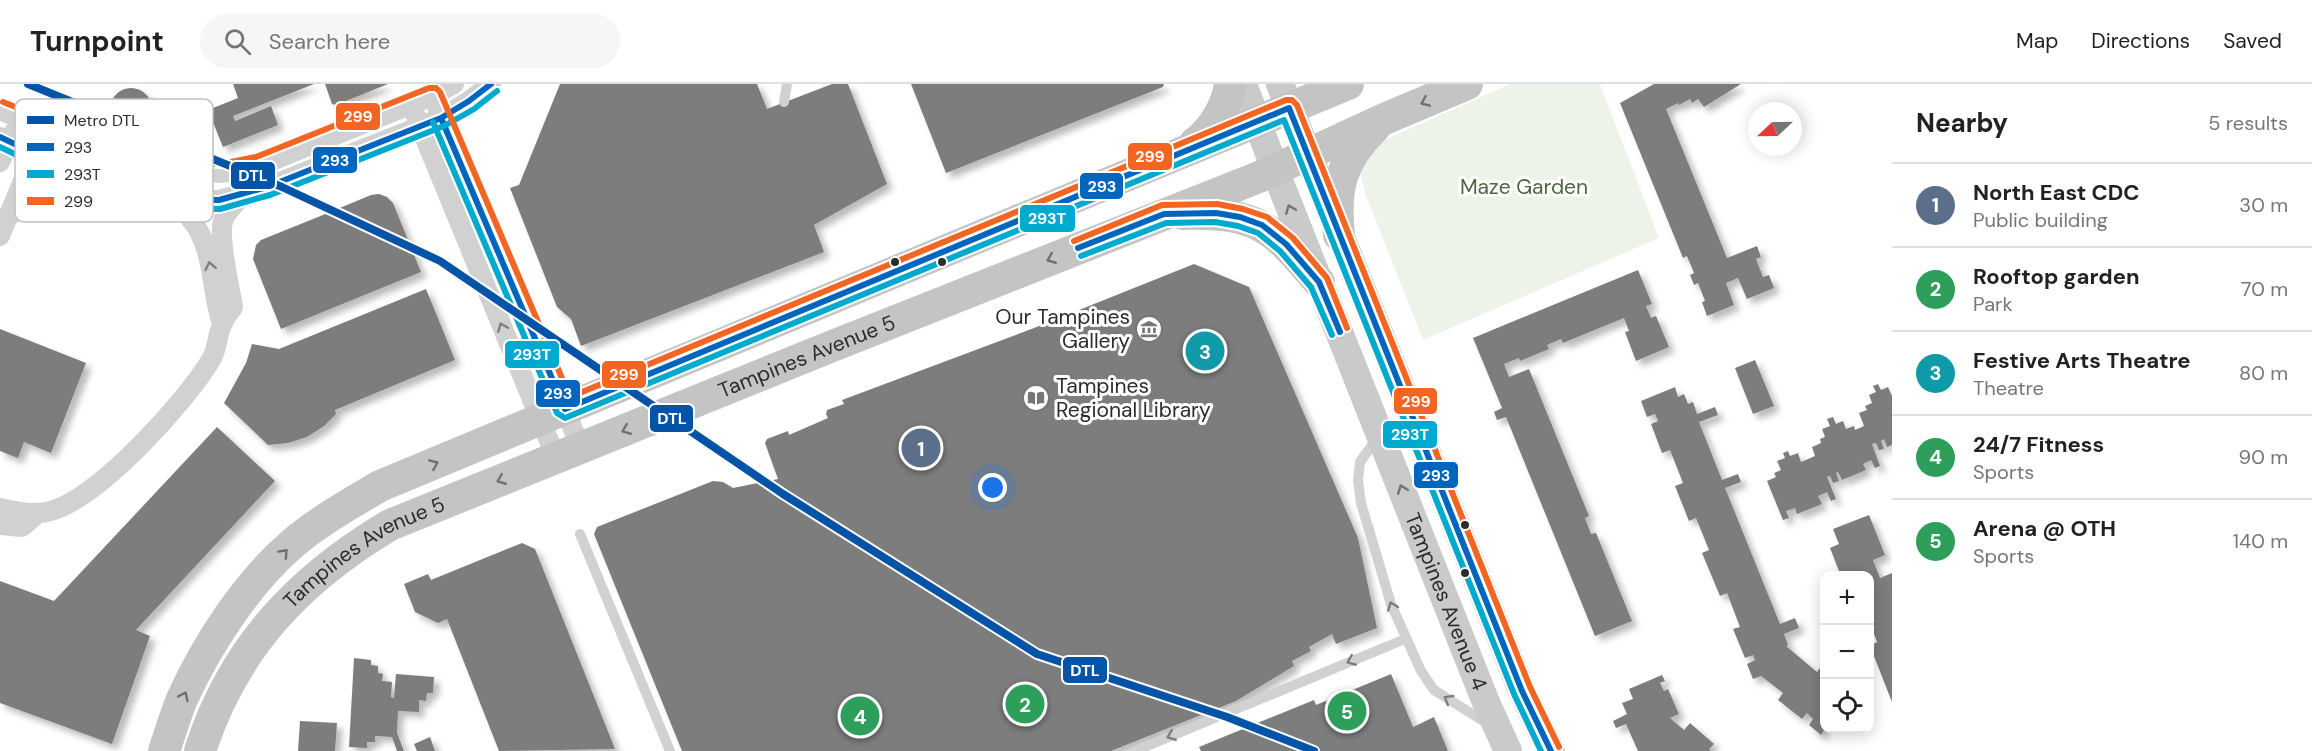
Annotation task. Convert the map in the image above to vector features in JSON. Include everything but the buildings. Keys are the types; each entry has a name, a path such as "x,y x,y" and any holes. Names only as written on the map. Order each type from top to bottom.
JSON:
{"main road":[{"path":"1180,154 1203,138 1224,107 1230,84"},
{"name":"Tampines Avenue 4","path":"1243,84 1319,282 1503,740"},
{"name":"Tampines Avenue 5","path":"165,751 182,700 210,644 244,596 291,545 329,516 380,486 939,252 1180,154 1242,126 1257,122 1285,96 1348,84"},
{"name":"Tampines Avenue 5","path":"200,751 210,720 226,687 251,646 299,591 330,564 390,525 1259,177 1382,120 1467,84"},
{"name":"Tampines Avenue 4","path":"1285,96 1522,692 1551,751"},
{"path":"1339,235 1338,195 1345,167 1366,136 1382,120"},
{"path":"1164,214 1216,213 1240,217 1262,225 1286,243 1319,282"}],"street":[{"path":"213,173 222,174 259,166 411,105 454,84"},
{"path":"213,200 244,195 441,118 491,84"},
{"path":"432,96 568,453"},
{"path":"411,105 568,453"},
{"path":"0,110 15,116"},
{"path":"0,162 5,139 15,126"},
{"path":"0,508 37,514 54,510 89,492 128,456 196,382 213,355 222,324 233,307 223,251 223,221 231,208 244,195"},
{"path":"0,236 15,198"},
{"path":"8,216 15,211"},
{"path":"193,222 208,255 215,303 222,324"},
{"path":"0,525 22,527 37,514"}],"lane":[{"path":"784,102 787,84"},
{"path":"1381,433 1360,462 1358,481 1361,503 1381,572 1405,639 1421,671 1434,690 1503,740"},
{"path":"580,534 670,751"},
{"path":"1135,751 1405,639"}],"green space":[{"name":"Maze Garden","path":"1510,84 1600,84 1659,238 1423,340 1365,193 1359,169 1375,144"}],"metro line":[{"name":"DTL","path":"28,84 65,99"},
{"name":"DTL","path":"213,159 282,187 440,261 783,494 1037,654 1227,717 1314,751"}],"transit line":[{"name":"293","path":"213,200 267,187 441,118 491,84"},
{"name":"299","path":"213,164 256,157 429,88 436,88 440,92 570,397 1286,100 1292,100 1297,105 1530,687 1559,747"},
{"name":"293T","path":"213,209 270,195 444,126 474,109 497,91"},
{"name":"299","path":"3,102 15,107"},
{"name":"293","path":"441,118 565,409 1289,108 1522,691 1551,751"},
{"name":"293T","path":"433,122 557,413 565,418 1284,120 1514,694 1541,751"},
{"name":"293","path":"0,137 15,144"},
{"name":"293T","path":"0,147 15,154"},
{"name":"299","path":"1074,241 1162,205 1217,204 1243,209 1267,217 1293,238 1327,278 1347,328"},
{"name":"293","path":"1078,248 1164,214 1216,213 1240,217 1262,225 1286,244 1319,282 1340,332"},
{"name":"293T","path":"1081,256 1166,223 1215,222 1238,226 1258,233 1280,251 1311,287 1332,335"}],"place":[{"name":"Our Tampines Gallery","path":"1149,329"},
{"name":"Festive Arts Theatre","path":"1205,351"},
{"name":"Tampines Regional Library","path":"1036,398"},
{"name":"North East CDC","path":"921,448"},
{"name":"Rooftop garden","path":"1025,704"},
{"name":"Arena @ OTH","path":"1347,711"},
{"name":"24/7 Fitness","path":"860,716"}]}
